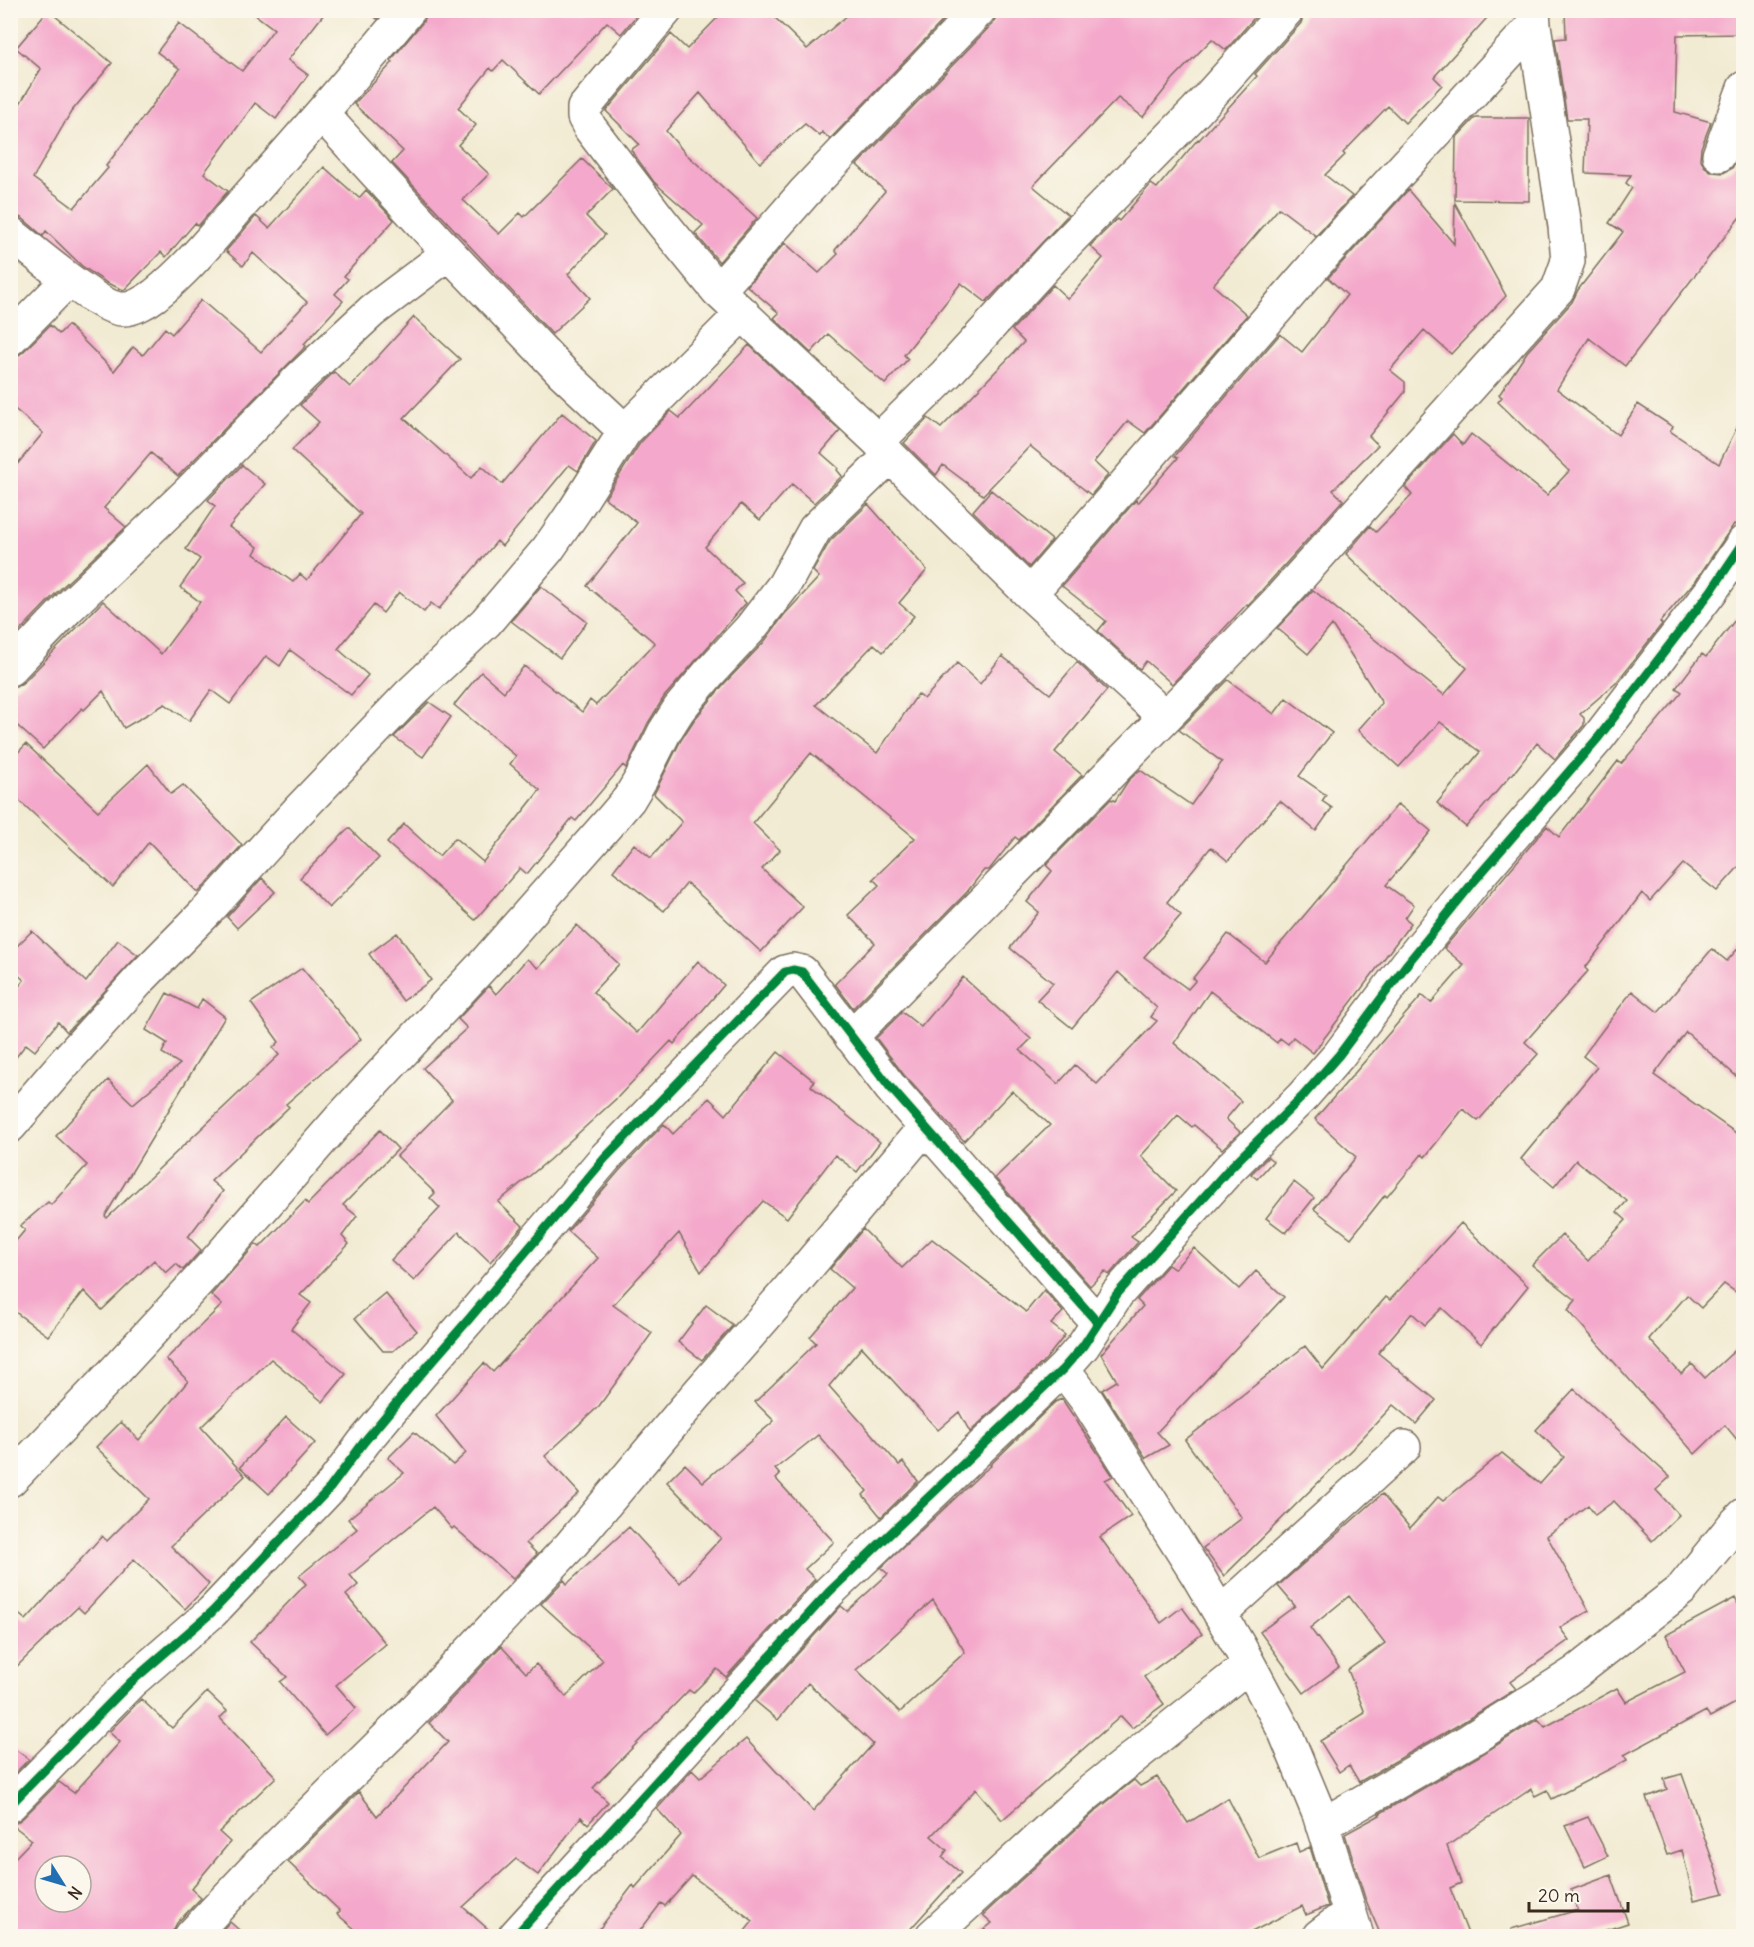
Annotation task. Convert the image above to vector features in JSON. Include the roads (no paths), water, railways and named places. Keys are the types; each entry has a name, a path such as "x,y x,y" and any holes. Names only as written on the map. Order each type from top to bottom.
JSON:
{"street":[{"path":"10,232 68,280 106,304 122,309 137,305 154,296 193,259 322,114 410,10"},
{"path":"666,10 584,108 584,117 590,128 718,291 884,449 1030,594 1165,717"},
{"path":"718,291 806,192 979,10"},
{"path":"10,1480 98,1389 210,1267 339,1120 486,962 629,799 665,731 680,709 709,673 750,629 784,585 815,529 946,374 1057,253 1196,111 1287,10"},
{"path":"1030,594 1320,259 1534,18"},
{"path":"851,1037 1276,603 1558,289 1568,261 1565,226 1534,18"},
{"path":"1719,155 1743,88"},
{"path":"322,114 448,253 562,372 625,431"},
{"path":"10,669 69,607 189,492 301,376 372,311 448,253"},
{"path":"10,339 68,280"},
{"path":"10,1126 141,978 208,910 298,811 410,694 486,622 548,549 625,431 743,313"},
{"path":"515,1936 829,1592 1063,1369 1083,1346 1117,1294 1229,1169 1303,1096 1339,1055 1407,964 1475,879 1598,738 1711,591 1743,542"},
{"path":"10,1805 130,1682 212,1612 330,1488 413,1383 605,1158 785,972 793,970 801,972 890,1087 1097,1322"},
{"path":"191,1936 260,1863 412,1713 570,1546 925,1127"},
{"path":"1063,1369 1094,1411 1220,1614 1285,1732 1322,1826 1353,1925 1319,1936"},
{"path":"1220,1614 1404,1447"},
{"path":"1322,1826 1470,1740 1575,1673 1682,1589 1740,1528"},
{"path":"932,1936 1086,1795 1249,1665"}]}
